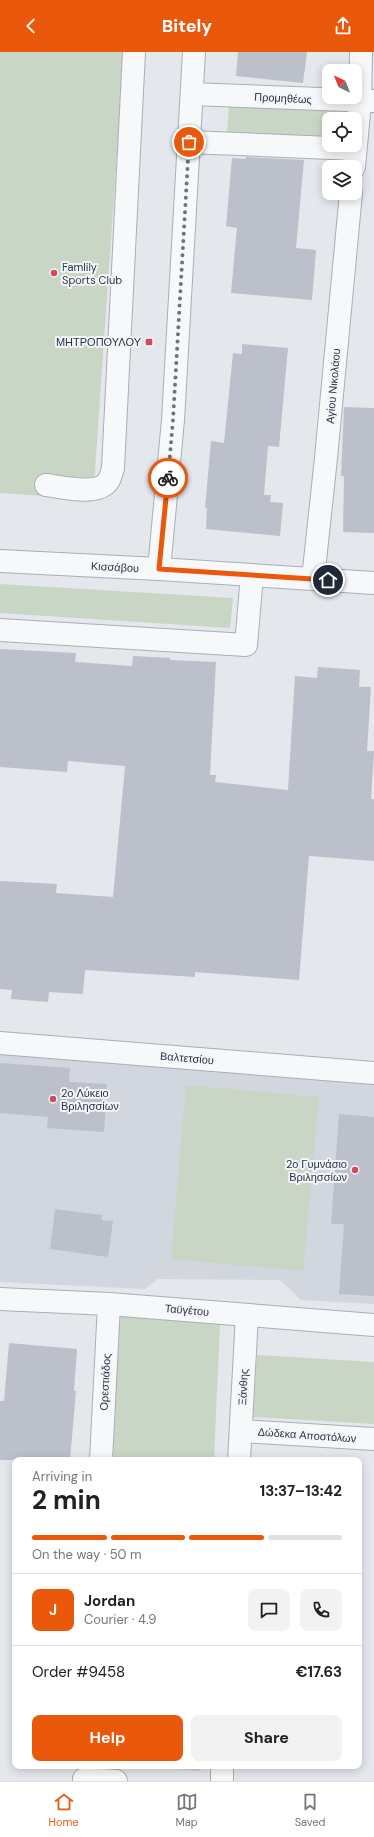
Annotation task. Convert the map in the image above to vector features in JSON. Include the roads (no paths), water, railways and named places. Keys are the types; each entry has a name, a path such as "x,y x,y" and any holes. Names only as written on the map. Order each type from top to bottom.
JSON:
{"street":[{"path":"46,485 91,490 101,487 109,480 113,468 134,52"},
{"path":"159,569 173,420 194,52"},
{"path":"189,142 355,158 367,101 361,52"},
{"name":"Προμηθέως","path":"192,94 367,101"},
{"name":"Αγίου Νικολάου","path":"313,579 327,450 350,200"},
{"name":"Κισσάβου","path":"0,561 159,569 374,583"},
{"path":"0,630 246,645 252,575"},
{"name":"Βαλτετσίου","path":"0,1043 374,1073"},
{"name":"Ταϋγέτου","path":"0,1299 108,1304 374,1325"},
{"name":"Ορεστιάδος","path":"101,1457 108,1304"},
{"name":"Ξάνθης","path":"239,1457 247,1315"},
{"name":"Δώδεκα Αποστόλων","path":"241,1431 374,1439"},
{"path":"222,1769 222,1781"},
{"path":"84,1775 116,1781"}],"place":[{"name":"Famlily Sports Club","path":"54,273"},
{"name":"ΜΗΤΡΟΠΟΥΛΟΥ","path":"149,342"},
{"name":"2ο Λύκειο Βριλησσίων","path":"53,1099"},
{"name":"2ο Γυμνάσιο Βριλησσίων","path":"355,1170"}]}
